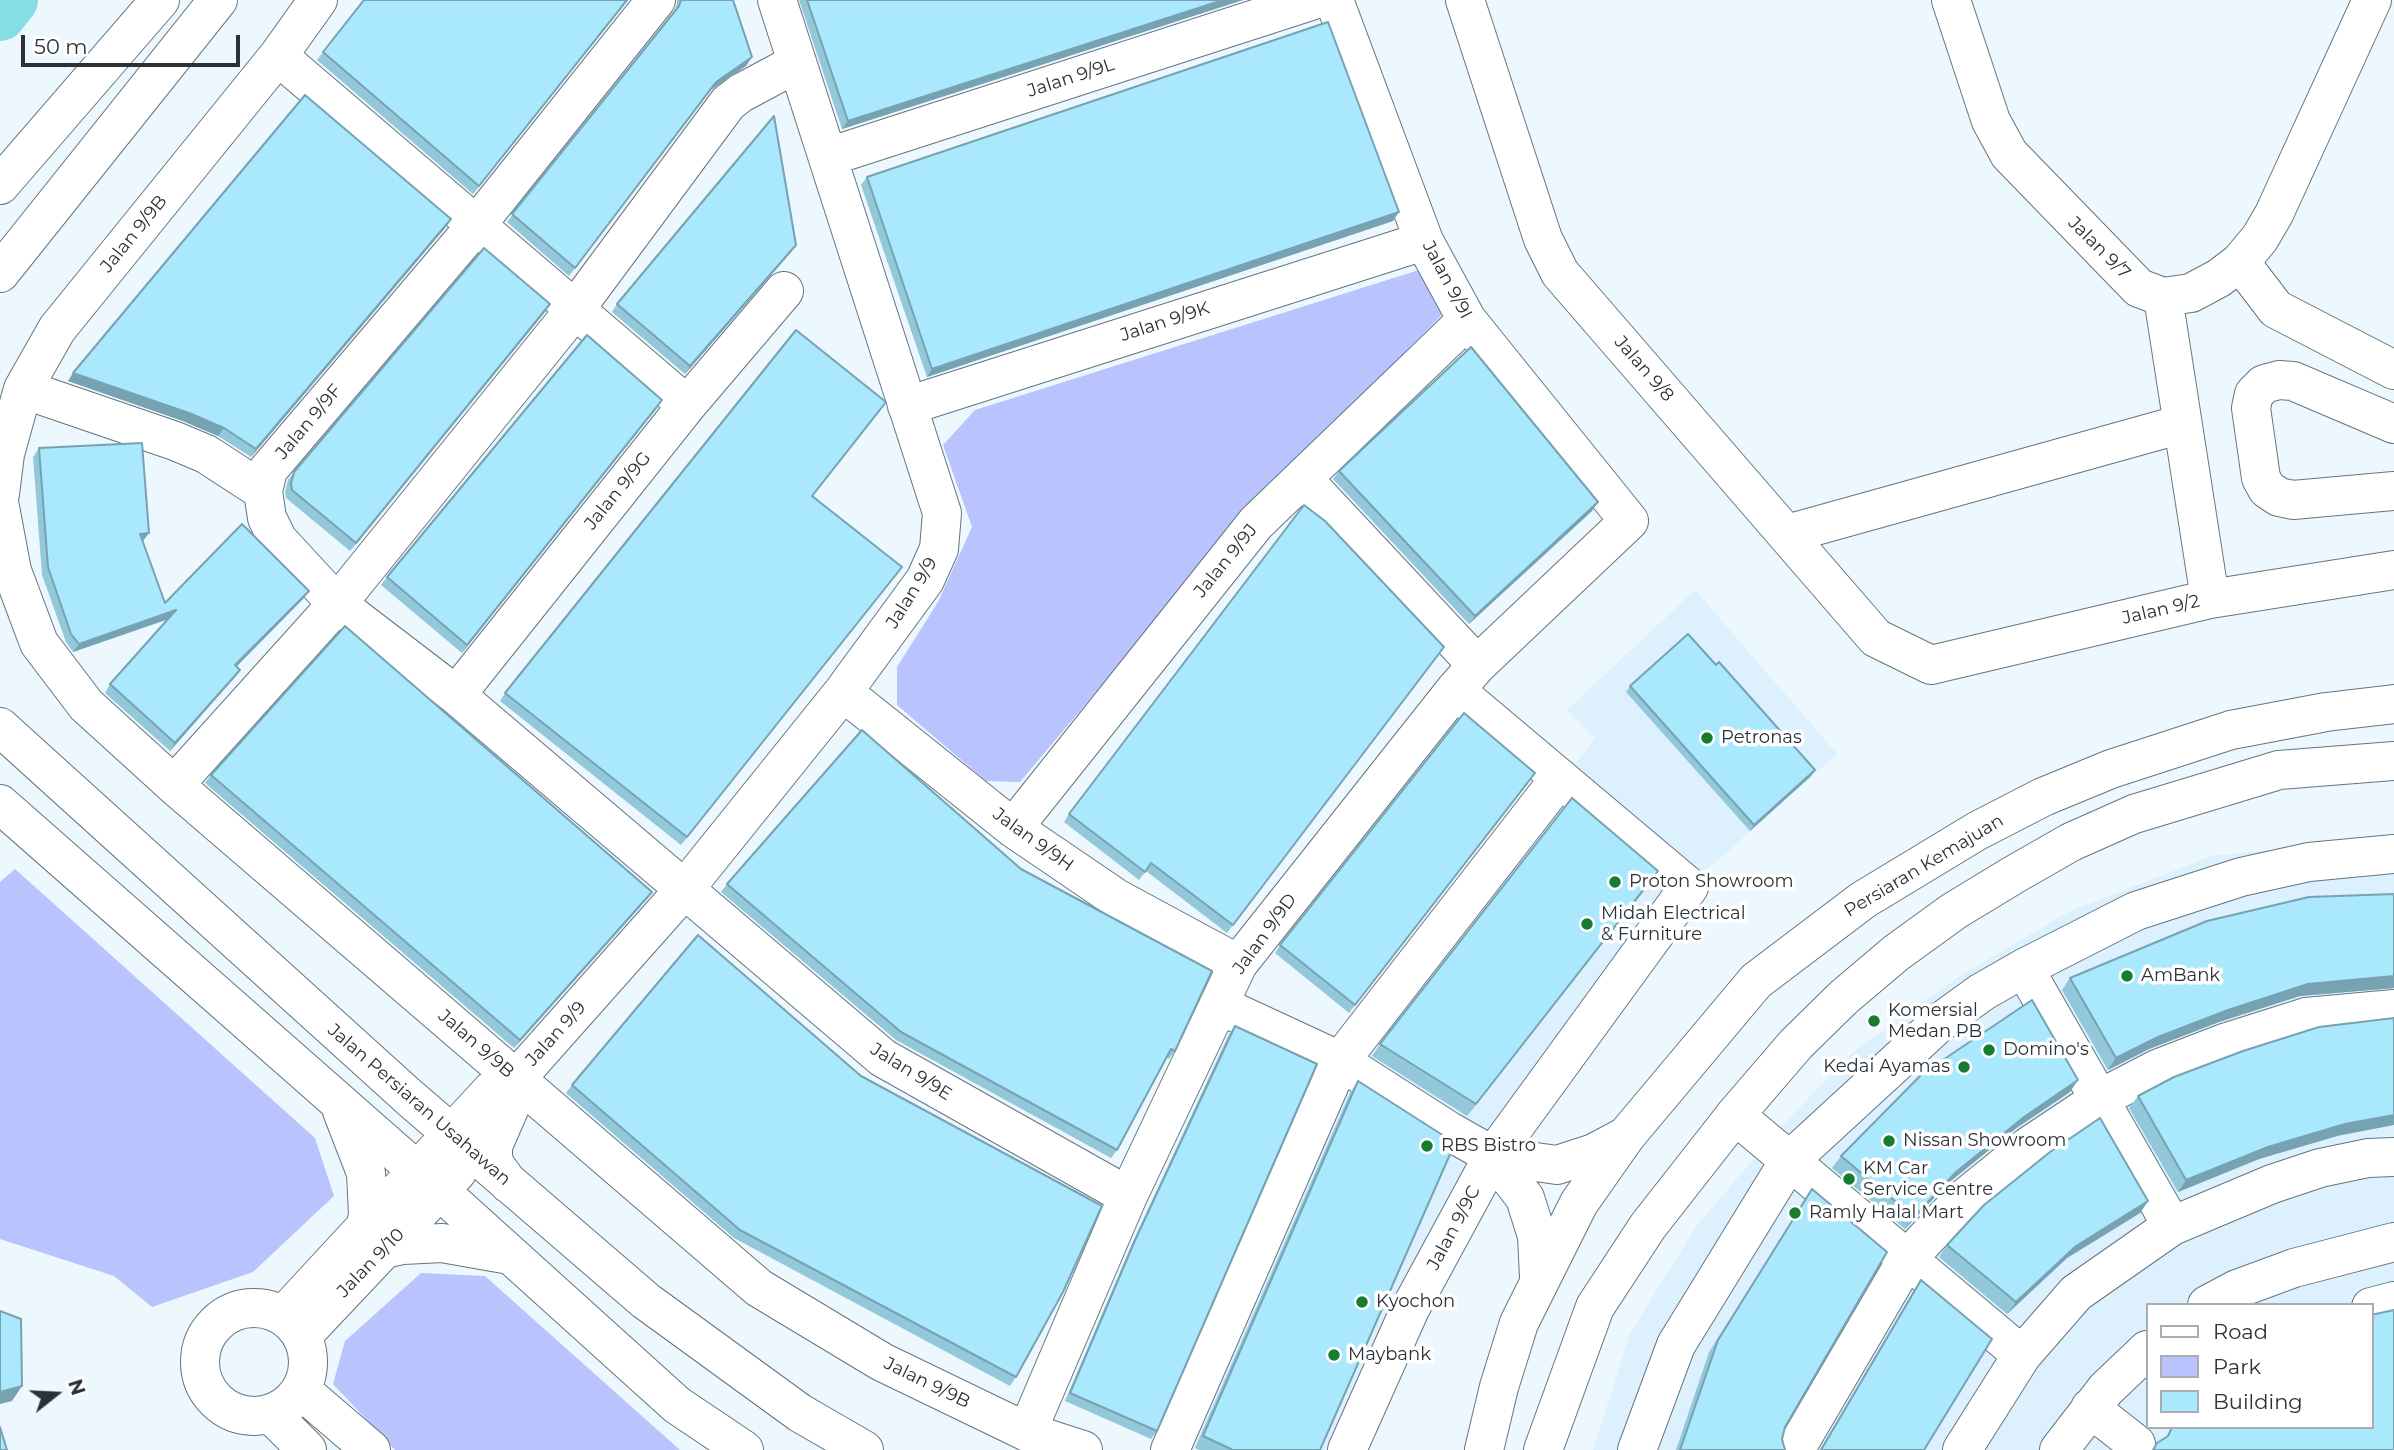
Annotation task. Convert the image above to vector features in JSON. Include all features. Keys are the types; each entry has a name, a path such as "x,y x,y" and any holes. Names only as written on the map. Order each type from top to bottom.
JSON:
{"street":[{"path":"0,185 160,0"},
{"path":"0,273 218,0"},
{"name":"Jalan 9/9B","path":"0,494 5,454 23,389 57,329 278,56 318,0"},
{"name":"Jalan 9/9F","path":"262,491 268,470 478,223 656,0"},
{"name":"Jalan 9/9","path":"462,1144 683,891 844,692 925,580 939,549 942,513 777,0"},
{"name":"Jalan 9/9L","path":"828,157 1314,0"},
{"name":"Jalan 9/9I","path":"1334,0 1424,242 1467,320 1629,521"},
{"name":"Jalan 9/8","path":"1465,0 1550,256 1570,284 1876,638 1931,665"},
{"name":"Jalan 9/7","path":"1951,0 1991,121 2009,154 2139,288 2163,297"},
{"path":"2210,599 2163,297 2191,293 2240,262 2274,215 2367,2"},
{"path":"278,56 478,223 687,405"},
{"path":"174,785 337,604 576,308 728,103 741,93 797,63"},
{"name":"Jalan 9/9K","path":"907,406 1424,242"},
{"path":"2240,262 2276,309 2391,359"},
{"name":"Jalan 9/9G","path":"456,695 687,405 784,290"},
{"name":"Jalan 9/9J","path":"1013,828 1256,523 1467,320"},
{"path":"2394,424 2293,381 2279,380 2264,384 2254,394 2251,408 2261,478 2267,489 2278,497 2293,500 2394,491"},
{"path":"23,389 175,440 206,454 262,491 267,518 278,540 337,604 456,695 683,891"},
{"path":"1787,534 2182,424"},
{"path":"1170,1450 1340,1061 1560,778 1466,678 1303,478"},
{"name":"Jalan 9/9B","path":"0,507 12,571 39,643 86,705 174,785 483,1049 506,1092 557,1114 759,1288 882,1362 1027,1432 1083,1450"},
{"name":"Jalan 9/9D","path":"1027,1432 1128,1196 1238,964 1466,678 1629,521"},
{"name":"Jalan 9/2","path":"1931,665 2210,599 2394,570"},
{"name":"Jalan 9/9H","path":"844,692 1013,828 1116,898 1238,964"},
{"name":"Persiaran Kemajuan","path":"1484,1450 1507,1361 1539,1277 1579,1203 1626,1136 1756,981 1863,900 1977,831 2043,797 2111,769 2231,730 2326,712 2394,704"},
{"name":"Jalan Persiaran Usahawan","path":"0,727 410,1098 646,1301 800,1413 864,1450"},
{"path":"1543,1450 1562,1390 1595,1307 1648,1226 1735,1115 1796,1044 1844,997 1896,953 1954,911 2071,842 2134,814 2279,770 2394,761"},
{"name":"Jalan 9/9C","path":"1347,1450 1410,1309 1493,1156 1689,887 1560,778"},
{"path":"0,804 430,1182 677,1405 744,1450"},
{"path":"1637,1450 1676,1345 1789,1161 1939,1023 1982,992 2024,968 2136,911 2241,877 2309,862 2394,854"},
{"name":"Jalan 9/9E","path":"683,891 883,1058 1128,1196"},
{"path":"2024,968 2101,1098 2172,1226"},
{"path":"1219,1005 1340,1061 1448,1132 1493,1156 1557,1165 1594,1153 1626,1136"},
{"path":"1795,1450 1907,1259 1961,1201 2029,1146 2101,1098 2157,1069 2227,1042 2306,1017 2394,1009"},
{"path":"410,1098 453,1113 466,1111 506,1092"},
{"path":"506,1092 493,1156 495,1165 509,1184"},
{"path":"337,1100 366,1173 368,1215 375,1239 403,1245 442,1243 512,1255"},
{"path":"1735,1115 2022,1355"},
{"name":"Jalan 9/10","path":"293,1326 430,1182 462,1144"},
{"path":"1493,1156 1525,1198 1537,1236 1539,1277"},
{"path":"1962,1450 2022,1355 2076,1293 2172,1226 2272,1184 2320,1168 2368,1158 2394,1157"},
{"path":"2211,1303 2237,1289 2294,1268 2394,1242"},
{"path":"2373,1306 2394,1301"},
{"path":"261,1308 293,1326 309,1365 301,1390 289,1404 271,1414 249,1416 230,1411 216,1401 206,1388 200,1368 206,1337 218,1321 239,1310 261,1308"},
{"path":"2059,1450 2122,1371 2146,1351"},
{"path":"301,1390 371,1450"},
{"path":"2090,1408 2141,1440"},
{"path":"271,1414 307,1450"}],"shaded area":[{"path":"1695,590 1837,754 1717,861 1679,889 1338,1450 1177,1450 1349,1058 1595,738 1567,710"},
{"path":"2394,837 2394,1450 1593,1450 1630,1334 1695,1228 1779,1129 1852,1053 1960,976 2070,911 2212,856"}],"green space":[{"path":"1419,270 1444,313 1260,497 1020,782 986,781 897,705 897,667 938,602 972,527 943,445 975,410"},
{"path":"15,869 315,1138 334,1196 253,1272 152,1307 114,1276 0,1239 0,882"},
{"path":"421,1273 485,1276 680,1450 395,1450 333,1384 345,1341"}],"building":[{"path":"364,0 627,0 479,186 323,52"},
{"path":"681,0 733,0 752,57 716,82 575,268 512,214 679,6"},
{"path":"807,0 1223,0 848,121"},
{"path":"1328,22 1399,212 932,369 867,177"},
{"path":"305,95 451,219 256,449 224,428 189,413 73,373"},
{"path":"774,116 796,245 690,366 617,304"},
{"path":"484,248 550,304 356,543 292,490 294,472"},
{"path":"796,330 886,402 812,496 902,567 687,837 505,693"},
{"path":"587,335 662,400 467,645 387,577"},
{"path":"1471,347 1598,502 1475,616 1339,471"},
{"path":"142,443 149,533 140,534 165,603 242,524 309,591 235,665 240,670 175,743 110,684 176,610 79,644 71,634 48,567 39,448"},
{"path":"1304,505 1325,521 1444,647 1233,925 1151,863 1145,872 1069,814"},
{"path":"345,626 652,892 520,1040 211,775"},
{"path":"1688,634 1716,665 1719,662 1815,770 1754,825 1630,686"},
{"path":"1464,713 1535,773 1355,1005 1280,945"},
{"path":"862,730 1021,869 1212,971 1175,1051 1171,1049 1117,1150 901,1032 727,884"},
{"path":"1572,798 1658,871 1476,1104 1380,1044"},
{"path":"2394,894 2394,976 2308,984 2228,1010 2158,1037 2116,1058 2070,978 2207,921 2309,897"},
{"path":"698,935 861,1076 1102,1206 1063,1292 1016,1377 740,1230 572,1085"},
{"path":"2032,1000 2078,1080 2024,1117 1956,1172 1914,1217 1841,1156 1922,1074"},
{"path":"2394,1018 2394,1115 2345,1124 2268,1147 2186,1180 2138,1096 2174,1077 2319,1027"},
{"path":"1235,1026 1317,1064 1157,1431 1070,1393 1136,1238"},
{"path":"1358,1081 1455,1143 1320,1450 1233,1450 1203,1436"},
{"path":"2100,1118 2148,1201 2076,1246 2016,1302 1947,1245 1984,1205 2050,1152"},
{"path":"1812,1189 1887,1252 1785,1427 1782,1439 1785,1450 1680,1450 1718,1340"},
{"path":"1921,1280 1992,1339 1924,1450 1821,1450"},
{"path":"2394,1310 2394,1450 2153,1450 2157,1443 2168,1436 2171,1429 2373,1429 2373,1315"},
{"path":"0,1311 21,1319 22,1386 0,1392"},
{"path":"0,1427 7,1450 0,1450"}],"waterway":[{"path":"0,15 12,0"}],"place":[{"name":"Petronas","path":"1707,738"},
{"name":"Proton Showroom","path":"1615,882"},
{"name":"Midah Electrical & Furniture","path":"1587,924"},
{"name":"AmBank","path":"2127,976"},
{"name":"Komersial Medan PB","path":"1874,1021"},
{"name":"Domino's","path":"1989,1050"},
{"name":"Kedai Ayamas","path":"1964,1067"},
{"name":"Nissan Showroom","path":"1889,1141"},
{"name":"RBS Bistro","path":"1427,1146"},
{"name":"KM Car Service Centre","path":"1849,1179"},
{"name":"Ramly Halal Mart","path":"1795,1213"},
{"name":"Kyochon","path":"1362,1302"},
{"name":"Maybank","path":"1334,1355"}]}
